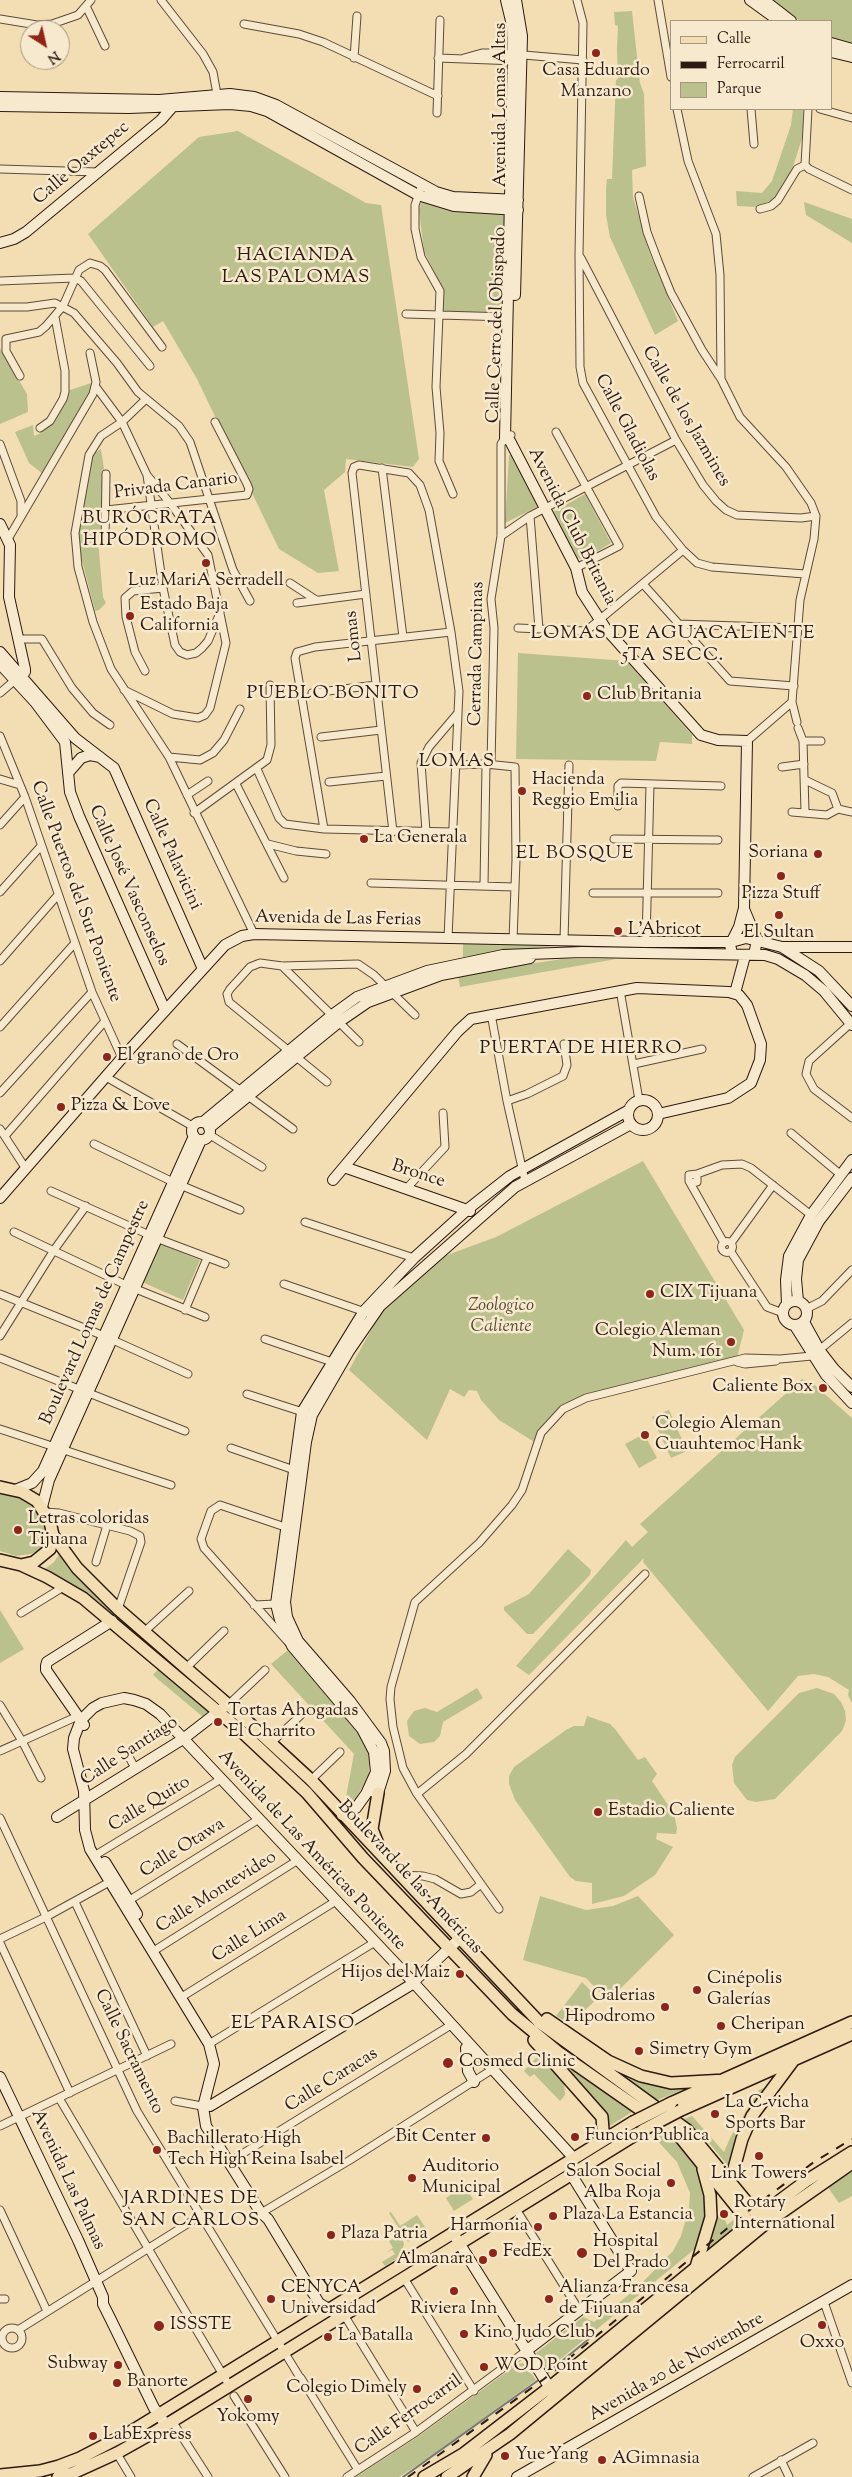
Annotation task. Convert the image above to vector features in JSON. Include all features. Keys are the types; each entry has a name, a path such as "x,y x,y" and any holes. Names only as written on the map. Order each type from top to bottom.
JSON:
{"main road":[{"name":"Avenida Lomas Altas","path":"506,0 520,58"},
{"name":"Avenida Lomas Altas","path":"514,205 522,26 516,0"},
{"path":"750,0 778,20"},
{"path":"764,0 790,20"},
{"path":"832,43 852,49"},
{"path":"832,52 852,57"},
{"path":"0,96 175,104"},
{"path":"0,106 175,104 254,97 276,105 420,190 514,205"},
{"name":"Calle Oaxtepec","path":"0,243 14,239 26,232 175,104"},
{"name":"Calle Cerro del Obispado","path":"508,438 508,317 514,205"},
{"name":"Calle Cerro del Obispado","path":"508,438 514,205"},
{"name":"Avenida Club Britania","path":"508,438 576,568 582,592 600,620 701,734 718,740 747,741"},
{"path":"0,524 8,539 11,553 9,597 25,669 18,678"},
{"path":"0,652 18,678"},
{"path":"0,664 18,678"},
{"name":"Calle Palavicini","path":"18,678 75,738 104,758 114,768 203,969"},
{"name":"Calle José Vasconselos","path":"18,678 65,742 70,792 78,816 165,1010"},
{"path":"732,953 731,942 739,927 744,908 747,741"},
{"path":"68,773 81,758 90,755 104,758"},
{"path":"744,908 758,940"},
{"name":"Avenida de Las Ferias","path":"0,1198 165,1010 233,939 254,934 513,940 731,942"},
{"path":"731,942 746,938 782,947 852,947"},
{"path":"735,993 758,940"},
{"path":"765,955 782,947"},
{"path":"782,947 819,971 852,1006"},
{"name":"Boulevard Lomas de Campestre","path":"43,1510 58,1448 152,1237 202,1131 335,1019 357,997 387,989 427,971 467,961 503,955 560,952 732,953 765,955 778,959 805,975 824,991 851,1024"},
{"path":"333,1180 458,1031 471,1019 636,988 735,993 744,999 760,1044 760,1060 751,1083 728,1098 658,1114"},
{"path":"385,1859 372,1829 373,1792 385,1761 380,1743 350,1701 292,1646 280,1620 298,1471 307,1414 332,1362 368,1313 414,1258 468,1208 522,1168 629,1110 639,1100 654,1103 658,1114 657,1122 649,1129 639,1130 631,1124 629,1110"},
{"path":"307,1414 368,1313 478,1218 525,1181 631,1124"},
{"path":"799,1324 807,1316 806,1309 798,1301 796,1279 798,1260 819,1221 849,1178 852,1160"},
{"name":"Bronce","path":"344,1167 468,1208 478,1218"},
{"path":"849,1178 811,1216 788,1256 785,1320 799,1324 839,1390 852,1402"},
{"path":"785,1309 798,1301"},
{"path":"816,1353 850,1383 839,1390"},
{"name":"Boulevard Lomas de Campestre","path":"15,1490 26,1486 38,1477 58,1448"},
{"path":"0,1487 30,1496 43,1510"},
{"name":"Boulevard de las Américas","path":"43,1510 53,1534 76,1568 118,1609 186,1668 307,1793 363,1858 512,2014 578,2052 678,2135 714,2179 758,2223"},
{"path":"21,1565 34,1562 45,1555 52,1542 53,1534"},
{"name":"Boulevard de las Américas","path":"0,1560 21,1565 64,1586 271,1743 311,1780 539,2022 687,2130 728,2178 758,2223"},
{"path":"281,1603 298,1641 324,1676"},
{"path":"112,1621 47,1662 46,1666 46,1670 81,1721 73,1744 87,1799 96,1855 212,2042 221,2063 206,2107 211,2122 232,2161 319,2303 342,2316"},
{"name":"Avenida de Las Américas Poniente","path":"81,1721 93,1708 102,1703 124,1698 133,1703 152,1708 218,1781 411,1984 573,2159"},
{"name":"Calle Santiago","path":"57,1817 181,1740 224,1708"},
{"path":"342,1815 356,1808 373,1792"},
{"path":"206,2107 411,1984 459,1939"},
{"path":"512,2014 602,2117 603,2130 597,2144"},
{"path":"58,2477 73,2473 114,2448 161,2413 222,2374 633,2122 852,2022"},
{"name":"Avenida de Las Américas Poniente","path":"449,2026 466,2048 493,2073"},
{"path":"0,2475 40,2471 60,2466 114,2448 169,2423 231,2390 284,2351 643,2130 681,2110 852,2034"},
{"path":"466,2048 468,2071 474,2082"},
{"path":"563,2072 578,2052 656,2081 680,2083 726,2080"},
{"path":"714,2179 721,2181 728,2178 733,2172 742,2138 752,2116 794,2060"},
{"name":"Avenida Las Palmas","path":"0,2077 96,2281 104,2297 109,2301 161,2413 169,2423"},
{"path":"452,2473 463,2454 553,2392 758,2223 806,2181 852,2152"},
{"path":"571,2174 573,2159"},
{"path":"696,2267 710,2224 711,2211 709,2186 700,2160"},
{"path":"473,2477 480,2463 496,2446 553,2392 696,2267 758,2223 852,2163"},
{"name":"Calle Ferrocarril","path":"526,2351 630,2271 571,2174"},
{"path":"453,2232 553,2392"},
{"name":"Avenida 20 de Noviembre","path":"517,2477 698,2370 852,2285"},
{"path":"424,2477 452,2473 496,2446"}],"street":[{"path":"0,19 37,25 52,24 66,20 86,8 91,0"},
{"path":"161,0 203,54 213,72 218,100"},
{"name":"Calle Gladiolas","path":"578,0 583,22 579,255 581,374 627,466 656,517 683,550 697,563 712,568 805,574"},
{"path":"658,0 670,71"},
{"path":"86,8 105,46"},
{"path":"354,58 357,16"},
{"path":"438,113 440,20"},
{"path":"244,24 298,34 323,42 438,96"},
{"path":"438,58 484,57 583,60"},
{"path":"677,110 688,160 716,234 720,275 721,379"},
{"path":"751,110 754,144"},
{"path":"808,110 805,165 809,169 852,190"},
{"path":"824,110 852,118"},
{"path":"760,208 772,206 778,200 797,170 805,165"},
{"path":"0,169 98,172"},
{"path":"420,190 415,205 415,229 421,257 440,291 437,315 436,387 440,441 439,462 452,494"},
{"path":"639,196 647,232 671,293 702,350 721,379 740,417 786,467 811,503 816,516 814,539 805,574 797,628 792,702 803,741 805,812"},
{"name":"Calle de los Jazmines","path":"579,255 676,440 702,485 726,510 737,515 801,518 816,516"},
{"path":"20,376 9,360 4,341 8,336 42,330 63,306 79,270 90,263 97,264 105,270 162,347"},
{"path":"0,281 74,278 87,286 150,366"},
{"path":"0,307 27,308 55,304 63,306 74,313 146,399 166,413 190,442 201,470 208,499 233,570 250,601"},
{"path":"406,314 508,317"},
{"path":"40,428 50,421 65,392 65,371 55,317"},
{"path":"90,353 96,387 122,422 147,475 170,502 211,561 226,643 214,698 206,714 192,718 173,714 123,690"},
{"path":"8,539 96,387"},
{"path":"146,399 122,422 101,436 89,455 75,533 78,567 94,622 111,669 123,690 169,757 194,813 254,934"},
{"name":"Privada Canario","path":"106,510 242,496 249,492 215,422"},
{"path":"556,432 588,486 619,546 576,568"},
{"name":"Calle Cerro del Obispado","path":"501,536 501,444 508,438"},
{"path":"501,536 530,516 676,440"},
{"path":"0,444 21,500 21,517"},
{"name":"Lomas","path":"382,468 359,465 354,467 352,473 393,832"},
{"path":"403,637 382,468 409,473 420,484 424,492 458,672 448,938"},
{"path":"105,541 106,474"},
{"path":"147,475 164,588 175,645 180,652 187,655 196,653 202,648 208,641 220,612"},
{"path":"530,516 539,629"},
{"name":"Cerrada Campinas","path":"484,886 494,628 491,599 501,536"},
{"path":"518,628 586,631 683,550"},
{"path":"290,583 316,600"},
{"path":"643,584 730,681 794,686"},
{"path":"145,671 136,652 126,617 125,598 134,592 164,588"},
{"path":"297,603 366,594"},
{"path":"678,624 797,628"},
{"path":"324,829 295,658 297,652 315,647 451,632"},
{"path":"20,640 37,638 45,642 72,688 93,713 110,725"},
{"path":"0,693 18,678"},
{"path":"194,813 257,769 269,755 270,685"},
{"path":"312,693 376,686"},
{"path":"747,741 792,702"},
{"path":"169,757 200,760 213,753 224,740 240,710"},
{"path":"426,831 421,763 430,747 457,714"},
{"path":"321,737 381,730"},
{"name":"Calle Puertos del Sur Poniente","path":"0,736 25,797 57,896 92,992 122,1058"},
{"path":"803,741 821,741"},
{"path":"782,768 804,764"},
{"path":"454,765 513,765 516,770 513,940"},
{"path":"564,940 569,765"},
{"path":"257,769 282,822 324,829 452,832"},
{"path":"329,782 386,776"},
{"path":"0,779 20,785"},
{"path":"805,780 832,793 838,809"},
{"path":"187,795 208,781"},
{"path":"236,784 284,878"},
{"path":"618,806 619,784 721,786"},
{"path":"646,942 649,893 650,784"},
{"path":"0,825 25,797"},
{"path":"792,812 826,815 838,809 852,812"},
{"path":"614,839 718,840"},
{"path":"268,844 296,852 326,854"},
{"path":"0,892 41,846"},
{"path":"371,883 515,887"},
{"path":"593,893 718,893"},
{"path":"0,961 57,896"},
{"path":"0,1027 74,944"},
{"path":"327,1082 238,1010 227,998 230,989 255,964 282,966 358,964 367,969 415,1015"},
{"path":"282,966 359,1042"},
{"path":"620,990 639,1100"},
{"path":"0,1093 92,992"},
{"path":"491,1014 507,1101 525,1181"},
{"path":"5,1136 105,1021"},
{"path":"851,1024 809,1061 806,1067 806,1074 814,1089 852,1118"},
{"path":"177,1044 293,1129"},
{"path":"507,1101 527,1094 563,1076 567,1064 564,1044"},
{"path":"634,1064 702,1049"},
{"path":"106,1077 262,1167"},
{"path":"406,1189 445,1146 443,1113"},
{"path":"0,1129 26,1169"},
{"path":"791,1133 849,1178"},
{"path":"94,1144 240,1210"},
{"path":"785,1309 767,1307 731,1252 733,1247 728,1243 691,1183 697,1182 697,1174 722,1165 742,1164 751,1168 774,1185 811,1216"},
{"path":"728,1243 774,1185"},
{"path":"51,1191 152,1237 225,1264"},
{"path":"0,1336 54,1250 86,1206"},
{"path":"305,1222 414,1258"},
{"path":"14,1232 130,1287 205,1317"},
{"path":"185,1310 207,1258"},
{"path":"806,1309 822,1301 852,1270"},
{"path":"284,1284 368,1313"},
{"path":"0,1294 188,1374"},
{"path":"499,1909 417,1794 403,1768 393,1727 390,1699 393,1678 415,1602 479,1542 512,1505 522,1490 541,1433 563,1410 586,1398 682,1373 736,1362 750,1364 816,1353 852,1323"},
{"path":"265,1339 332,1362"},
{"path":"0,1358 186,1430"},
{"path":"247,1394 307,1414"},
{"path":"0,1429 171,1485"},
{"path":"230,1448 298,1471"},
{"path":"291,1529 220,1505 211,1511 201,1539 204,1548 292,1646"},
{"path":"43,1510 136,1533 141,1538 118,1609"},
{"path":"96,1562 107,1525"},
{"path":"417,1794 466,1754 645,1574"},
{"path":"21,1613 64,1586"},
{"path":"145,1631 189,1591"},
{"path":"254,1605 281,1603"},
{"path":"186,1668 224,1631"},
{"path":"224,1708 265,1670"},
{"path":"0,1705 22,1741 41,1778"},
{"path":"271,1743 302,1714"},
{"path":"0,1751 22,1741 81,1721"},
{"path":"311,1780 340,1752"},
{"path":"129,1757 135,1768"},
{"name":"Calle Quito","path":"96,1855 218,1781"},
{"name":"Calle Sacramento","path":"0,1818 137,2111 358,2470"},
{"name":"Calle Otawa","path":"126,1903 256,1821"},
{"name":"Calle Montevideo","path":"155,1950 296,1862"},
{"path":"400,1875 423,1876 435,1879 460,1894 471,1892 481,1884"},
{"path":"0,1939 75,1902 112,1881"},
{"path":"75,1902 147,2056"},
{"name":"Calle Lima","path":"183,1996 333,1903"},
{"path":"0,1943 70,2093"},
{"path":"212,2042 372,1944"},
{"name":"Calle Caracas","path":"232,2161 449,2026"},
{"path":"0,2126 171,2044"},
{"path":"264,2214 474,2082 493,2073"},
{"path":"59,2098 231,2390 285,2477"},
{"path":"176,2101 206,2107"},
{"path":"516,2209 579,2310"},
{"path":"0,2210 47,2311"},
{"path":"18,2330 200,2216"},
{"path":"404,2278 474,2391"},
{"path":"824,2302 852,2383"},
{"path":"342,2316 346,2318 416,2432"},
{"path":"12,2328 18,2330 22,2339 20,2345 14,2348 3,2348 2,2339 4,2332 12,2328"},
{"name":"Calle Ferrocarril","path":"347,2477 416,2432 526,2351"},
{"path":"169,2423 208,2477"},
{"path":"753,2477 813,2443"},
{"path":"114,2448 131,2477"},
{"path":"781,2460 789,2477"}],"green space":[{"path":"770,0 852,0 852,44 832,37 832,20 799,20"},
{"path":"632,11 640,83 644,94 646,166 632,170 633,197 650,254 678,321 655,335 610,237 606,215 607,179 612,179 616,80 618,79 618,26 615,25 614,12"},
{"path":"793,110 803,110 803,135 791,173 779,197 756,207 737,206 736,191 762,193 772,181 791,125"},
{"path":"238,131 366,203 381,205 419,459 413,467 346,459 345,472 324,490 339,571 318,573 279,549 197,379 163,321 153,327 88,234 199,137"},
{"path":"426,200 509,212 507,315 440,312 442,287 424,251 419,210 421,201"},
{"path":"804,202 852,219 852,243 806,215"},
{"path":"0,348 27,394 28,412 0,424"},
{"path":"91,383 91,390 43,474 29,463 15,432 33,425 34,436 39,434 49,425 67,391"},
{"path":"101,449 104,469 103,511 98,541 103,597 106,603 99,610 95,611 75,533 89,475 89,460 93,454"},
{"path":"509,455 512,455 539,506 505,523"},
{"path":"585,494 611,543 583,560 573,556 553,512"},
{"name":"Club Britania","path":"518,653 627,661 692,735 692,744 660,742 656,761 516,759"},
{"path":"463,942 554,946 463,957"},
{"path":"562,959 616,959 460,987 458,975"},
{"name":"Zoologico Caliente","path":"643,1161 744,1330 736,1362 586,1398 563,1409 536,1443 499,1420 481,1400 477,1391 469,1390 464,1397 450,1389 427,1440 349,1370 381,1312 442,1257 496,1237"},
{"path":"159,1243 200,1260 183,1300 142,1282"},
{"path":"802,1379 811,1382 852,1418 852,1703 848,1695 849,1690 828,1677 814,1674 798,1676 768,1711 643,1562 644,1558 529,1675 516,1666 626,1540 632,1547 648,1532 640,1524"},
{"path":"669,1410 687,1451 671,1458 652,1417"},
{"path":"644,1434 657,1458 639,1468 625,1444"},
{"path":"0,1489 29,1501 40,1515 46,1531 44,1542 41,1548 31,1554 16,1556 0,1551"},
{"path":"568,1549 591,1570 590,1575 533,1634 527,1634 504,1610 504,1607 529,1594"},
{"path":"60,1553 68,1568 80,1581 201,1683 186,1676 85,1593 45,1569 54,1562"},
{"path":"0,1610 24,1649 0,1663"},
{"path":"288,1650 369,1747 369,1774 351,1808 345,1810 340,1806 345,1802 354,1754 271,1664"},
{"path":"159,1668 210,1711 203,1717 153,1675"},
{"path":"477,1688 483,1698 443,1722 440,1736 434,1742 420,1744 409,1736 407,1721 414,1711 425,1708 437,1712"},
{"path":"817,1688 834,1694 841,1702 845,1711 846,1721 842,1731 775,1799 756,1802 747,1800 734,1783 732,1765 735,1757 799,1693"},
{"name":"Estadio Caliente","path":"587,1716 610,1724 638,1760 645,1757 657,1774 652,1781 674,1814 677,1828 676,1834 657,1833 656,1839 673,1847 655,1875 624,1896 592,1904 592,1883 576,1881 570,1877 515,1800 509,1784 509,1776 514,1767 566,1730 574,1726 584,1726"},
{"path":"540,1896 586,1910 613,1906 638,1896 674,1935 608,2001 586,1978 523,1960"},
{"path":"582,1982 598,1998 570,2024 556,2016"},
{"path":"539,2055 564,2083 565,2095 560,2101 534,2074 530,2077 524,2071"},
{"path":"606,2067 637,2080 692,2086 655,2101"},
{"path":"574,2068 635,2110 608,2127 606,2115 570,2071"},
{"path":"766,2087 740,2132 728,2166 710,2144 684,2119 692,2116 724,2152 731,2136 759,2090"},
{"path":"664,2132 676,2141 698,2165 708,2213 696,2248 547,2370 536,2353 583,2317 594,2322 635,2290 673,2251 681,2236 689,2208 690,2193 677,2162 654,2137"},
{"path":"852,2171 852,2196 839,2203 827,2186"},
{"path":"464,2186 473,2199 454,2211 446,2198"},
{"path":"391,2212 400,2226 417,2215 427,2230 408,2242 389,2213"},
{"path":"716,2214 724,2217 727,2225 738,2216 741,2220 737,2227 703,2255"},
{"path":"396,2236 400,2237 404,2243 402,2255 385,2266 382,2262 395,2254 392,2250 387,2252 393,2248 389,2241"},
{"path":"523,2363 536,2380 432,2456 399,2477 356,2477 419,2436 516,2365"}],"waterway":[{"path":"545,2375 590,2338"},
{"path":"403,2477 540,2379"}],"railway":[{"path":"408,2477 544,2379 752,2208 814,2162 852,2139"}],"place":[{"name":"Casa Eduardo Manzano","path":"596,53"},
{"name":"Luz MariA Serradell","path":"206,563"},
{"name":"Estado Baja California","path":"130,616"},
{"name":"Club Britania","path":"587,696"},
{"name":"Hacienda Reggio Emilia","path":"522,791"},
{"name":"La Generala","path":"364,839"},
{"name":"Soriana","path":"818,854"},
{"name":"Pizza Stuff","path":"781,876"},
{"name":"El Sultan","path":"779,915"},
{"name":"L'Abricot","path":"618,931"},
{"name":"El grano de Oro","path":"107,1057"},
{"name":"Pizza & Love","path":"61,1107"},
{"name":"CIX Tijuana","path":"650,1294"},
{"name":"Colegio Aleman Num. 161","path":"731,1342"},
{"name":"Caliente Box","path":"823,1388"},
{"name":"Colegio Aleman Cuauhtemoc Hank","path":"645,1435"},
{"name":"Letras coloridas Tijuana","path":"18,1530"},
{"name":"Tortas Ahogadas El Charrito","path":"218,1722"},
{"name":"Estadio Caliente","path":"598,1812"},
{"name":"Hijos del Maiz","path":"460,1974"},
{"name":"Cinépolis Galerías","path":"697,1990"},
{"name":"Galerias Hipodromo","path":"665,2007"},
{"name":"Cheripan","path":"721,2026"},
{"name":"Simetry Gym","path":"639,2051"},
{"name":"Cosmed Clinic","path":"448,2063"},
{"name":"La C-vicha Sports Bar","path":"715,2114"},
{"name":"Funcion Publica","path":"575,2137"},
{"name":"Bit Center","path":"486,2138"},
{"name":"Bachillerato High Tech High Reina Isabel","path":"157,2150"},
{"name":"Link Towers","path":"759,2156"},
{"name":"Auditorio Municipal","path":"412,2178"},
{"name":"Salon Social Alba Roja","path":"671,2183"},
{"name":"Rotary International","path":"724,2214"},
{"name":"Plaza La Estancia","path":"553,2216"},
{"name":"Harmonia","path":"538,2227"},
{"name":"Plaza Patria","path":"331,2235"},
{"name":"FedEx","path":"493,2253"},
{"name":"Hospital Del Prado","path":"582,2253"},
{"name":"Almanara","path":"483,2260"},
{"name":"Riviera Inn","path":"454,2291"},
{"name":"CENYCA Universidad","path":"271,2299"},
{"name":"Alianza Francesa de Tijuana","path":"549,2299"},
{"name":"Oxxo","path":"822,2325"},
{"name":"ISSSTE","path":"159,2326"},
{"name":"Kino Judo Club","path":"464,2334"},
{"name":"La Batalla","path":"328,2337"},
{"name":"Subway","path":"118,2365"},
{"name":"WOD Point","path":"484,2367"},
{"name":"Banorte","path":"117,2383"},
{"name":"Colegio Dimely","path":"417,2389"},
{"name":"Yokomy","path":"248,2399"},
{"name":"LabExpress","path":"93,2436"},
{"name":"Yue Yang","path":"505,2456"},
{"name":"AGimnasia","path":"602,2460"}],"district":[{"name":"HACIANDA LAS PALOMAS","path":"296,268"},
{"name":"BURÓCRATA HIPÓDROMO","path":"150,531"},
{"name":"LOMAS DE AGUACALIENTE 5TA SECC.","path":"673,646"},
{"name":"PUEBLO BONITO","path":"333,695"},
{"name":"LOMAS","path":"457,763"},
{"name":"EL BOSQUE","path":"575,855"},
{"name":"PUERTA DE HIERRO","path":"581,1050"},
{"name":"EL PARAISO","path":"293,2025"},
{"name":"JARDINES DE SAN CARLOS","path":"191,2211"}]}
